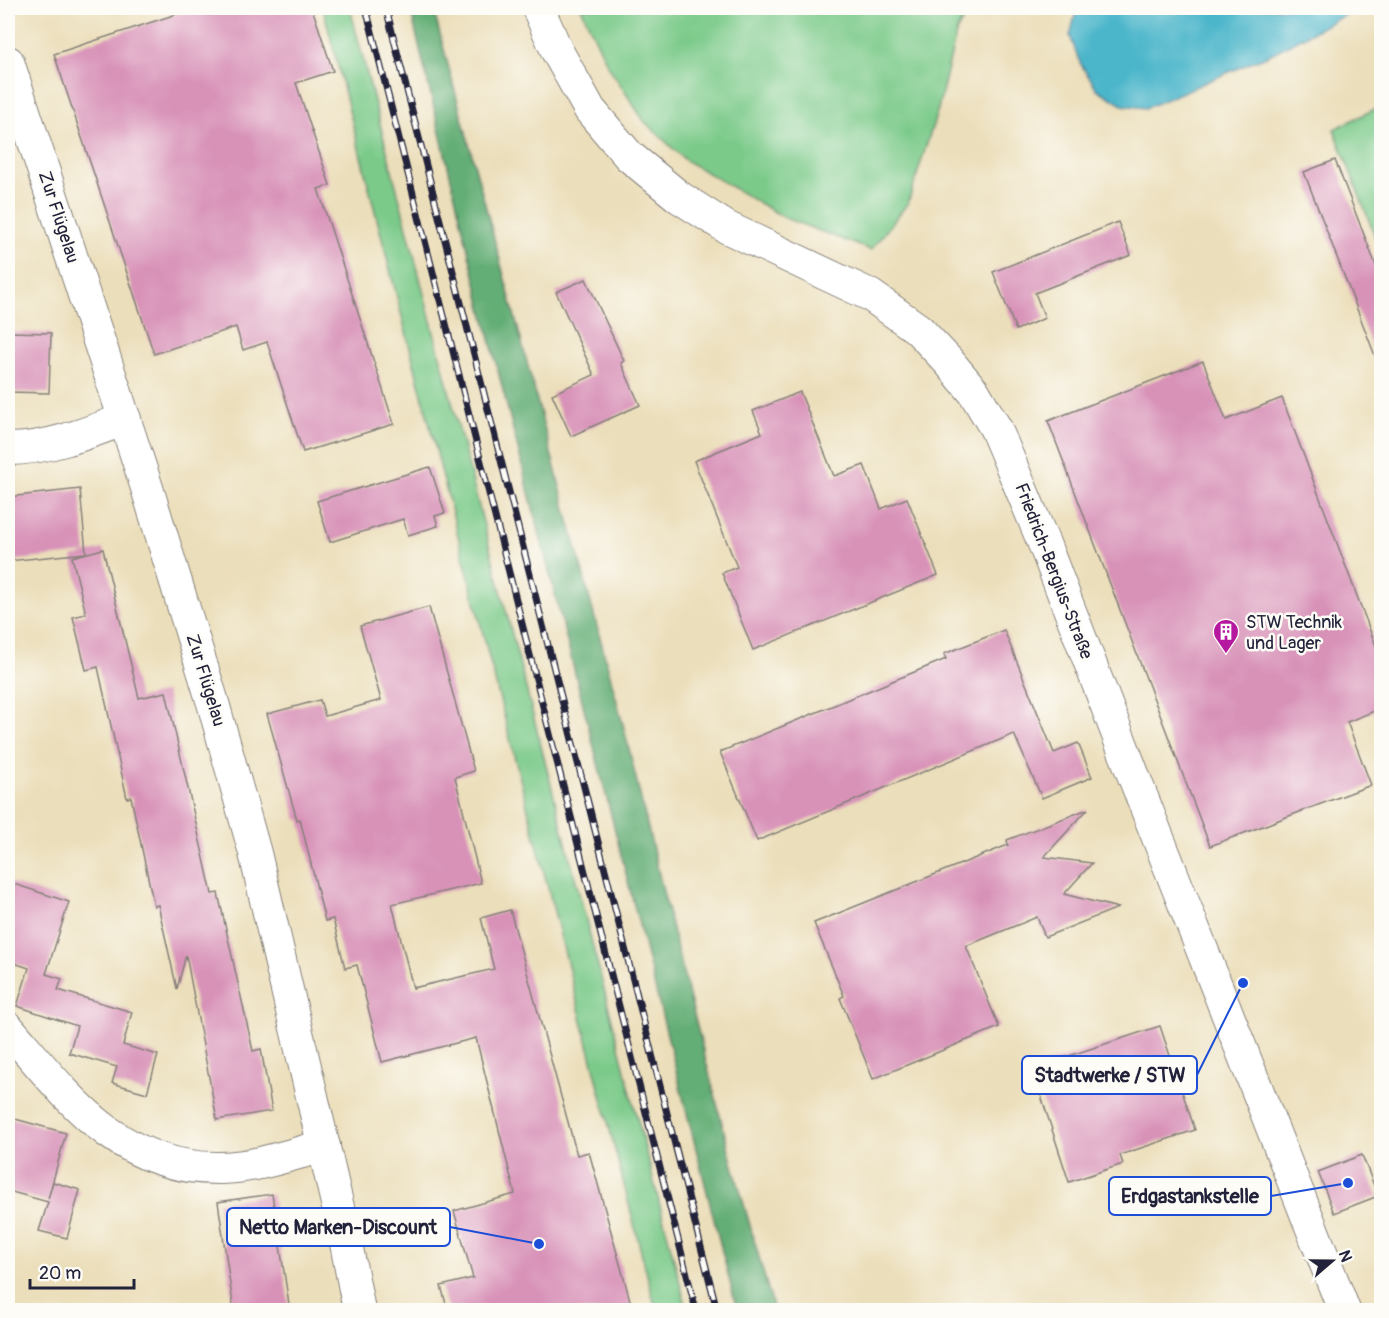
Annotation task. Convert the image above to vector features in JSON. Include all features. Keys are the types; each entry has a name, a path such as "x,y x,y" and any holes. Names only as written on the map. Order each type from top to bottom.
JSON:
{"street":[{"name":"Friedrich-Bergius-Straße","path":"538,8 557,51 590,110 629,156 679,197 726,227 870,294 918,329 974,392 996,429 1045,546 1344,1311"},
{"name":"Zur Flügelau","path":"8,62 125,419 213,703 255,853 344,1233 359,1311"},
{"path":"8,449 46,444 84,435 125,419"},
{"path":"8,1028 72,1102 106,1132 141,1154 188,1166 222,1168 262,1163 324,1146"}],"green space":[{"path":"323,8 350,8 687,1310 656,1310"},
{"path":"410,8 433,8 624,728 674,937 732,1162 774,1310 737,1310 480,300"},
{"path":"581,8 970,8 957,30 938,109 908,203 871,250 785,218 685,160 644,121 608,66"},
{"path":"1381,106 1381,252 1334,129"}],"water":[{"path":"1077,8 1358,8 1271,54 1146,108 1122,105 1097,89 1080,63 1070,36"}],"building":[{"path":"195,8 312,8 333,71 296,83 330,185 318,189 394,424 303,452 267,342 243,350 236,327 154,354 54,54"},
{"path":"1335,160 1382,281 1382,366 1379,366 1304,172"},
{"path":"1118,222 1131,255 1035,293 1045,318 1016,330 993,272"},
{"path":"586,279 624,361 621,363 640,405 571,436 552,394 594,375 556,292"},
{"path":"8,332 51,333 49,393 8,392"},
{"name":"STW Technik und Lager","path":"1203,361 1226,420 1282,398 1382,662 1382,708 1347,722 1371,785 1210,846 1048,421"},
{"path":"800,392 834,476 864,465 881,509 907,498 938,575 753,650 722,573 737,567 694,461 762,433 753,411"},
{"path":"430,467 445,513 435,516 438,526 408,535 403,519 330,542 317,501"},
{"path":"80,489 86,553 8,561 8,497"},
{"path":"103,549 139,698 166,692 212,894 218,893 253,1051 261,1049 272,1111 217,1120 186,955 177,989 158,905 154,906 131,797 127,798 98,667 86,670 73,617 86,614 72,557"},
{"path":"429,607 474,771 455,777 481,883 392,904 413,988 494,969 481,918 510,910 577,1155 589,1152 633,1311 448,1311 441,1286 473,1278 454,1211 515,1194 476,1038 382,1062 357,965 345,968 333,919 325,921 300,819 297,820 267,714 320,700 325,716 381,700 360,626"},
{"path":"1004,630 1054,753 1078,743 1092,777 1042,798 1014,734 757,841 720,752 946,659 944,654"},
{"path":"1088,809 1044,857 1092,863 1064,894 1118,908 1045,937 1037,917 966,946 999,1027 873,1079 840,998 844,996 814,923 1008,845 1007,840"},
{"path":"8,882 69,902 46,974 62,979 58,990 132,1012 123,1045 158,1055 147,1093 112,1083 117,1067 69,1053 77,1026 17,1006 29,968 8,961"},
{"path":"1160,1026 1195,1130 1120,1155 1123,1164 1069,1182 1032,1068"},
{"path":"8,1117 66,1133 48,1199 53,1182 80,1190 67,1238 39,1231 48,1202 8,1191"},
{"path":"1362,1155 1378,1196 1334,1213 1318,1172"},
{"path":"272,1194 290,1311 234,1311 218,1202"}],"railway":[{"path":"366,8 696,1310"},
{"path":"386,8 717,1310"}],"place":[{"name":"STW Technik und Lager","path":"1226,655"},
{"name":"Stadtwerke / STW","path":"1243,983"},
{"name":"Erdgastankstelle","path":"1348,1183"},
{"name":"Netto Marken-Discount","path":"539,1244"}]}
